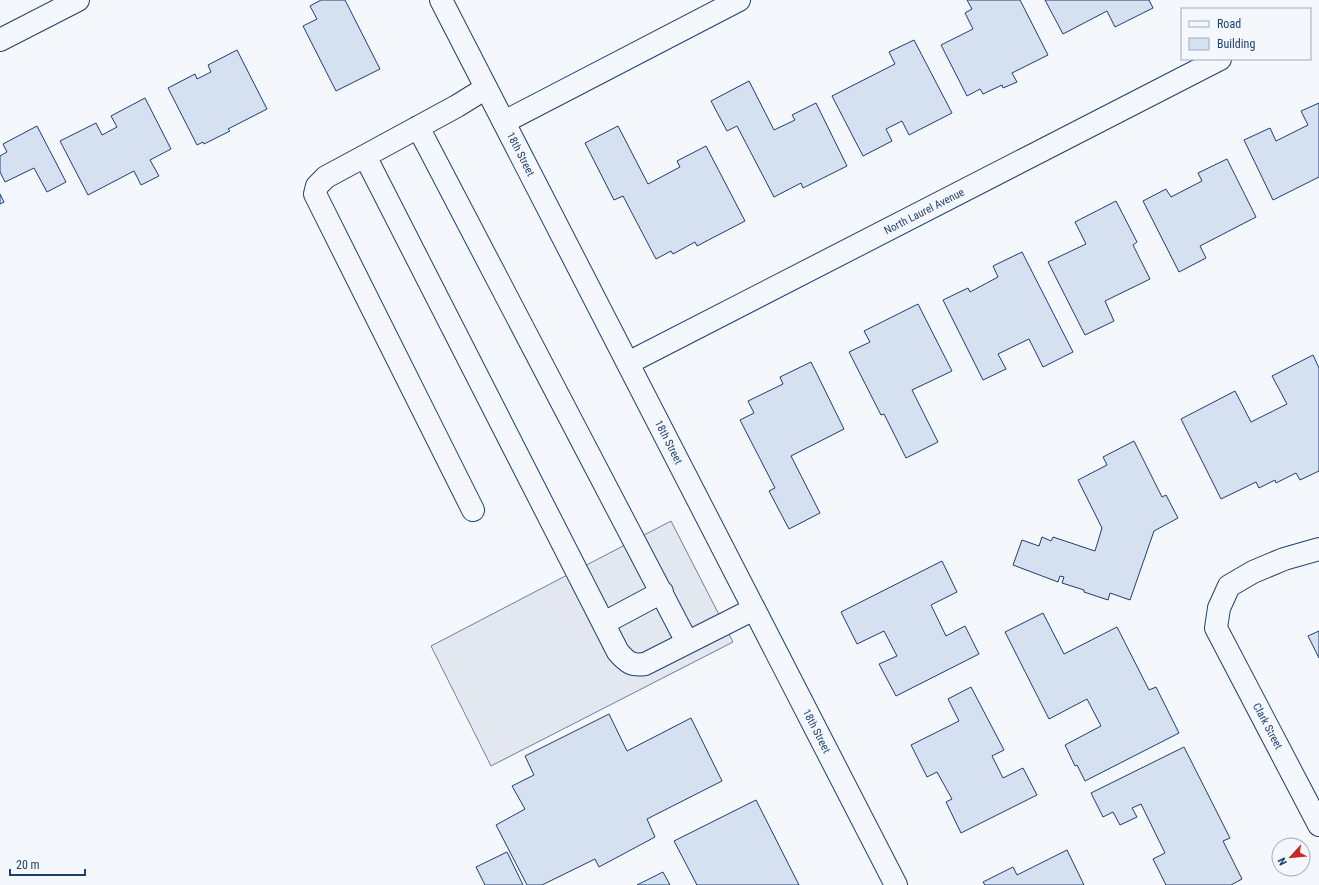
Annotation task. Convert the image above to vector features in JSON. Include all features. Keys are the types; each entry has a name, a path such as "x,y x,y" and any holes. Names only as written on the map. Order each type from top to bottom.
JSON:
{"main road":[{"path":"0,40 78,0"},
{"name":"18th Street","path":"441,0 896,885"},
{"path":"504,122 739,0"},
{"name":"North Laurel Avenue","path":"628,363 1218,60"},
{"path":"473,510 314,194 317,186 326,177 486,88"},
{"path":"418,127 688,642"},
{"path":"365,156 618,652 627,662 637,665 645,664 754,609"},
{"name":"Clark Street","path":"1319,549 1284,559 1253,572 1229,586 1219,608 1216,628 1319,825"},
{"path":"604,623 662,592"}],"shaded area":[{"path":"671,521 733,642 491,766 431,646"}],"building":[{"path":"321,0 345,0 380,69 336,91 303,26 317,19 310,6"},
{"path":"967,0 1020,0 1048,55 1012,73 1017,82 1003,88 1002,85 983,94 980,89 967,96 941,45 973,29 965,13 972,9"},
{"path":"1045,0 1149,0 1153,8 1115,27 1107,11 1063,34"},
{"path":"914,40 952,113 909,135 902,121 886,129 892,141 863,156 832,96 895,64 889,52"},
{"path":"237,50 267,109 228,129 230,131 204,144 203,142 197,145 168,88 195,74 197,79 211,72 208,65"},
{"path":"749,81 774,130 795,120 792,115 816,103 847,166 803,188 801,183 774,197 737,126 727,131 711,101"},
{"path":"145,98 171,149 150,160 159,176 141,185 134,171 88,195 60,141 96,123 102,135 117,127 111,116"},
{"path":"1319,103 1319,177 1273,200 1244,140 1270,128 1276,141 1308,125 1301,111"},
{"path":"37,126 66,182 47,192 34,168 5,182 0,172 0,156 7,152 3,144"},
{"path":"618,126 648,184 680,167 677,161 706,146 745,221 697,246 695,242 673,254 671,251 656,259 623,196 614,200 585,143"},
{"path":"1227,159 1256,217 1200,246 1206,258 1179,272 1143,201 1166,189 1171,197 1202,181 1198,173"},
{"path":"0,194 4,202 0,204"},
{"path":"1116,201 1137,242 1133,245 1150,279 1105,301 1114,321 1085,335 1048,262 1086,244 1075,222"},
{"path":"1022,252 1073,352 1043,367 1029,339 998,354 1006,369 983,380 943,300 968,288 970,292 998,277 993,266"},
{"path":"918,304 952,371 912,390 938,442 906,458 884,414 881,415 849,352 870,342 864,331"},
{"path":"1313,355 1319,368 1319,471 1300,480 1296,473 1276,483 1275,480 1259,488 1256,482 1221,499 1181,419 1235,391 1251,422 1287,404 1272,376"},
{"path":"811,362 844,429 791,456 820,513 789,529 769,491 775,488 740,420 754,413 748,401 783,384 780,377"},
{"path":"1134,441 1162,497 1166,495 1178,518 1154,531 1130,600 1110,593 1108,600 1062,583 1064,577 1060,576 1058,582 1013,565 1022,540 1039,546 1042,537 1051,541 1053,537 1095,551 1102,528 1078,480 1107,465 1103,457"},
{"path":"942,561 957,592 931,605 946,636 965,626 979,654 896,696 879,664 897,656 884,631 857,644 841,612"},
{"path":"1043,613 1064,654 1117,627 1149,690 1156,687 1179,733 1085,781 1077,765 1075,766 1065,745 1101,726 1087,699 1049,719 1005,632"},
{"path":"1319,631 1319,658 1308,636"},
{"path":"971,687 1004,750 992,756 1003,778 1023,768 1037,795 961,833 946,802 952,799 937,772 927,777 911,745 959,721 948,699"},
{"path":"609,714 627,751 691,718 722,781 647,819 655,837 599,867 595,859 542,885 527,885 496,825 525,809 512,786 534,775 525,756"},
{"path":"1184,747 1230,838 1223,841 1242,879 1231,885 1166,885 1153,859 1165,853 1141,804 1132,808 1137,817 1120,825 1113,812 1103,817 1091,793"},
{"path":"756,800 799,885 697,885 674,841"},
{"path":"1067,850 1084,885 985,885 983,882 1013,867 1017,875"},
{"path":"507,852 523,885 485,885 476,867"},
{"path":"663,872 670,885 637,885"}]}
